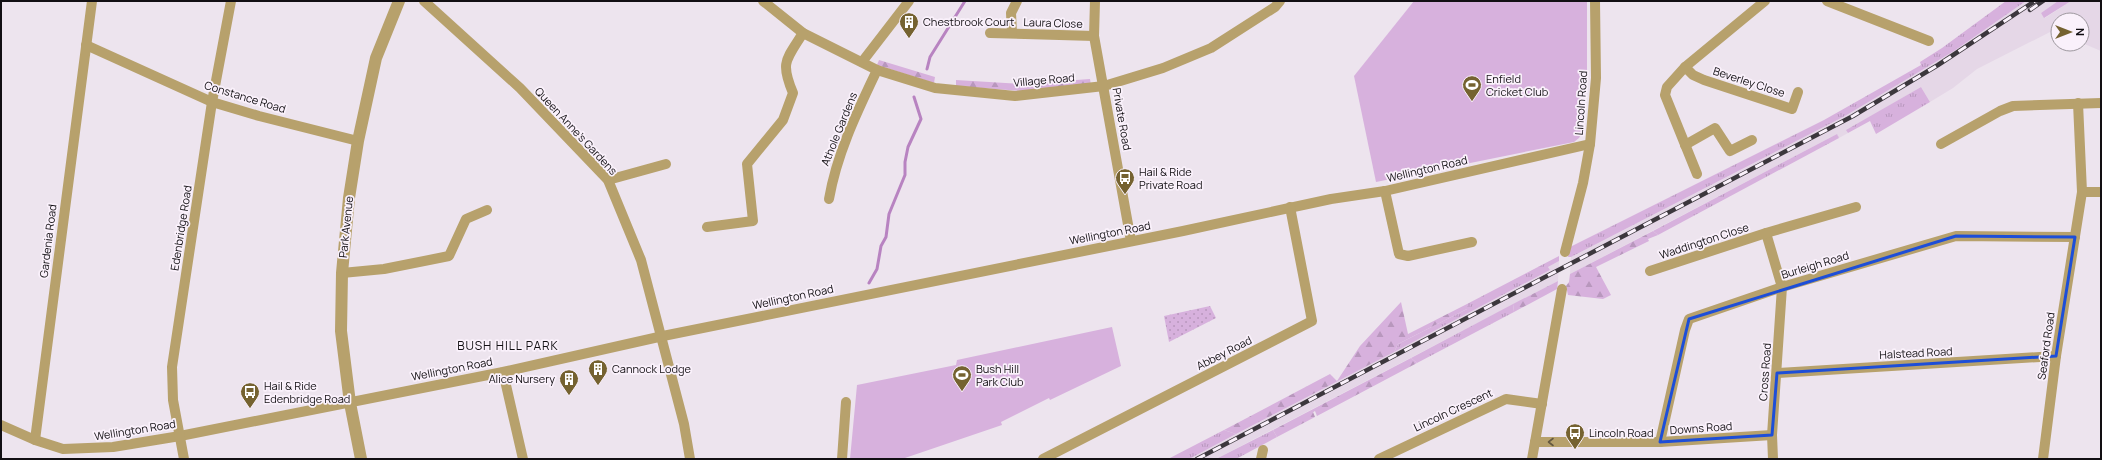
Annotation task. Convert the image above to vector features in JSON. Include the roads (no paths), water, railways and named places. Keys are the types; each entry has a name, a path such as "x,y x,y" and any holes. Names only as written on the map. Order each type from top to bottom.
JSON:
{"street":[{"name":"Gardenia Road","path":"34,440 92,1"},
{"name":"Edenbridge Road","path":"184,459 173,400 172,367 212,102 231,1"},
{"name":"Park Avenue","path":"361,459 350,403 341,332 342,273 349,198 358,141 376,58 399,1"},
{"name":"Queen Anne's Gardens","path":"424,1 520,88 608,180 641,260 684,424 690,459"},
{"name":"Village Road","path":"763,1 803,33 876,70 934,88 1015,96 1104,86 1163,68 1211,48 1274,7 1280,1"},
{"path":"862,62 908,1"},
{"name":"Laura Close","path":"1012,33 1011,13 1017,1"},
{"name":"Private Road","path":"1095,1 1094,36 1131,241"},
{"name":"Lincoln Road","path":"1565,252 1583,183 1590,144 1596,78 1596,1"},
{"path":"1697,174 1665,95 1667,87 1685,67 1765,1"},
{"path":"1827,1 1929,41"},
{"path":"707,226 753,221 747,164 783,120 793,93 785,73 787,59 803,33"},
{"name":"Laura Close","path":"990,34 1012,33 1094,36"},
{"name":"Constance Road","path":"86,45 212,102 259,116 358,141"},
{"name":"Beverley Close","path":"1685,67 1693,75 1704,80 1792,109 1798,92"},
{"name":"Athole Gardens","path":"829,200 836,166 851,126 876,70"},
{"name":"Seaford Road","path":"2043,459 2056,356 2082,192 2078,103"},
{"path":"1941,144 2000,111 2013,106 2101,103"},
{"path":"1686,145 1715,128 1730,151 1752,140"},
{"name":"Wellington Road","path":"1,425 34,440 64,448 88,449 113,447 180,436 350,403 370,397 503,372 662,336 1131,241 1290,207 1385,191 1590,144"},
{"path":"608,180 666,164"},
{"path":"1385,191 1399,254 1408,256 1472,242"},
{"path":"2082,192 2101,192"},
{"name":"Abbey Road","path":"1044,459 1312,321 1290,207"},
{"name":"Waddington Close","path":"1650,271 1766,233 1856,207"},
{"path":"342,273 384,269 449,256 466,219 488,210"},
{"name":"Waddington Close","path":"1766,233 1782,287"},
{"name":"Burleigh Road","path":"1660,442 1684,330 1689,319 1782,287 1956,236 2075,237"},
{"name":"Cross Road","path":"1773,459 1772,435 1782,287"},
{"path":"1532,459 1562,289"},
{"name":"Halstead Road","path":"1777,373 2056,356"},
{"path":"503,372 523,459"},
{"name":"Lincoln Crescent","path":"1379,459 1506,399 1542,404"},
{"path":"842,459 843,407"},
{"name":"Downs Road","path":"1535,442 1660,442 1772,435"}],"waterway":[{"path":"927,69 930,57 965,1"},
{"path":"869,283 877,269 881,246 886,237 889,214 905,175 905,162 908,147 921,119 914,97"}],"railway":[{"path":"1197,459 1853,116 1938,65 2035,1"},
{"path":"2030,10 2043,1"}],"place":[{"name":"Chestbrook Court","path":"909,39"},
{"name":"Enfield Cricket Club","path":"1472,102"},
{"name":"Hail & Ride Private Road","path":"1125,195"},
{"name":"Cannock Lodge","path":"598,386"},
{"name":"Bush Hill Park Club","path":"962,392"},
{"name":"Alice Nursery","path":"569,396"},
{"name":"Hail & Ride Edenbridge Road","path":"250,409"},
{"name":"Lincoln Road","path":"1575,450"}],"district":[{"name":"BUSH HILL PARK","path":"508,346"}]}
